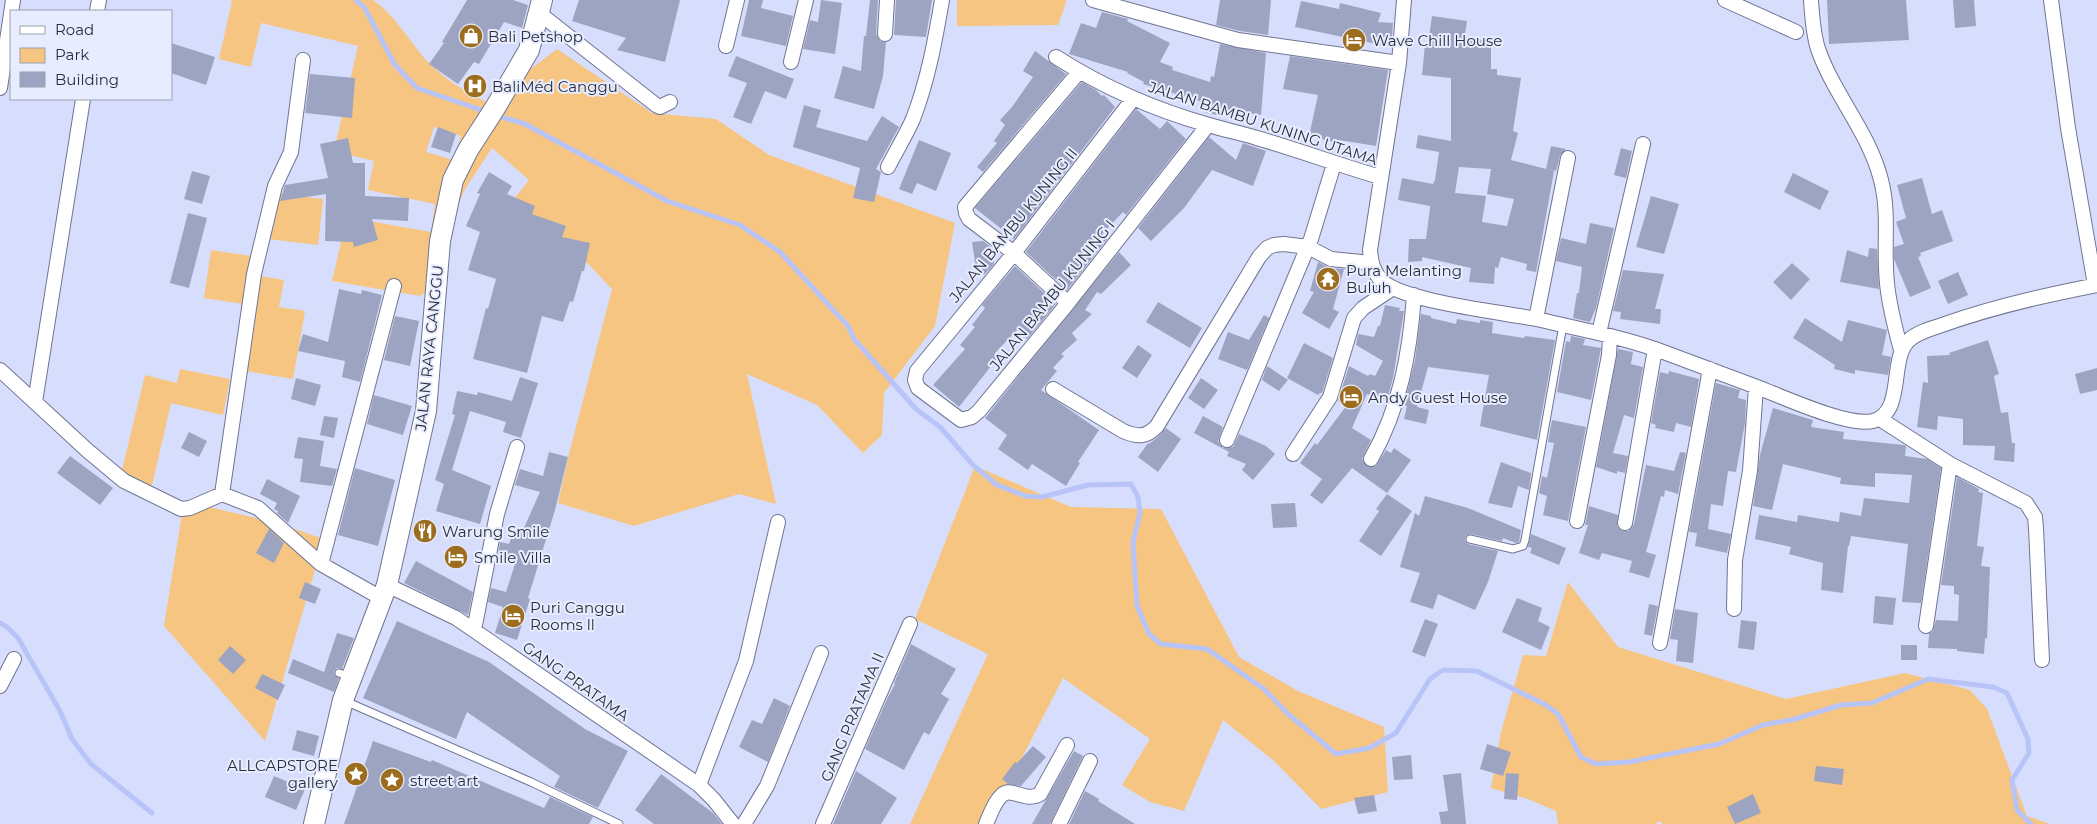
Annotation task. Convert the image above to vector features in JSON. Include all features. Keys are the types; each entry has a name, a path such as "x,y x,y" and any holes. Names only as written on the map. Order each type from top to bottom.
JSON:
{"main road":[{"name":"JALAN RAYA CANGGU","path":"314,824 343,700 345,675 384,591 426,411 440,241 453,180 468,150 529,50 541,6"}],"street":[{"path":"726,46 737,0"},
{"path":"792,62 806,0"},
{"path":"885,34 887,0"},
{"path":"888,166 912,120 926,82 933,55 942,0"},
{"path":"1093,0 1238,40 1399,63"},
{"path":"1404,0 1399,63 1370,250 1371,263 1375,273 1382,281 1393,288 1414,295 1563,325 1655,349 1814,409 1849,420 1872,422 1880,419 1888,410 1892,401 1901,350 1886,282 1886,206 1881,179 1868,143 1818,49 1813,26 1811,0"},
{"path":"1725,0 1796,32"},
{"path":"1901,350 1908,340 1916,334 1961,318 2027,300 2096,285 2068,128 2051,0"},
{"path":"541,6 656,105 660,107 670,102"},
{"path":"0,88 10,20"},
{"name":"JALAN BAMBU KUNING UTAMA","path":"1056,58 1079,72 1133,99 1208,125 1258,138 1334,164 1380,177"},
{"path":"0,370 88,451 124,480 181,509 190,508 222,494 254,274 275,186 291,152 303,60"},
{"path":"1068,303 1014,253 969,219 965,207 1079,72"},
{"name":"JALAN BAMBU KUNING II","path":"917,370 967,307 1014,253 1133,99"},
{"path":"35,402 83,100"},
{"name":"JALAN BAMBU KUNING I","path":"917,370 915,380 918,388 961,420 972,417 1068,303 1208,125"},
{"path":"1577,521 1609,355 1604,335 1643,144"},
{"path":"1536,319 1568,158"},
{"path":"1227,440 1308,247 1334,164"},
{"path":"1053,389 1123,431 1134,435 1150,434 1158,426 1259,257 1267,248 1274,245 1308,247 1331,259 1371,263"},
{"path":"321,564 394,286"},
{"path":"1293,454 1330,397 1354,318 1363,308 1393,288"},
{"path":"1371,459 1391,420 1411,338 1414,295"},
{"path":"1625,523 1655,349"},
{"path":"1660,642 1710,369"},
{"path":"1734,609 1735,560 1750,471 1756,386"},
{"path":"1880,419 1950,464 2016,497 2031,509 2035,518 2042,660"},
{"path":"474,630 498,514 517,447"},
{"path":"1926,626 1950,464"},
{"name":"GANG PRATAMA","path":"222,494 258,508 321,564 384,591 449,614 474,630 698,786 714,800 733,824"},
{"path":"698,786 746,661 778,522"},
{"name":"GANG PRATAMA II","path":"823,824 910,624"},
{"path":"744,824 767,786 821,653"},
{"path":"0,686 14,659"},
{"path":"986,824 1005,792 1030,798 1040,794 1067,745"},
{"path":"1059,824 1090,761"}],"lane":[{"path":"1470,539 1513,549 1523,546 1563,325"},
{"path":"343,700 531,782 619,824"}],"green space":[{"path":"229,0 373,0 388,13 420,53 440,73 487,102 557,49 652,113 716,119 769,155 955,223 935,326 884,393 882,435 863,453 817,405 747,374 776,504 739,494 634,526 558,503 612,289 563,238 506,209 529,180 492,148 465,189 446,233 439,282 420,296 332,281 347,217 431,232 435,204 368,190 374,161 334,151 358,46 261,23 251,67 219,59 232,1","holes":["434,127 461,136 453,160 426,152"]},
{"path":"957,0 1067,0 1058,25 957,26"},
{"path":"266,192 323,199 318,245 260,238"},
{"path":"211,250 257,257 255,275 284,280 279,307 305,311 293,379 239,370 250,305 204,298"},
{"path":"180,369 230,379 223,415 171,403 151,490 119,482 145,375 177,383"},
{"path":"975,466 1071,507 1161,509 1239,657 1298,691 1384,727 1388,792 1321,809 1275,762 1223,720 1184,811 1150,802 1122,785 1150,739 1063,678 1008,785 984,824 910,824 988,654 915,619"},
{"path":"184,501 277,523 324,539 265,741 164,626"},
{"path":"1568,582 1618,647 1786,699 1905,673 1970,690 1987,709 2027,816 2050,824 1662,824 1661,821 1655,824 1558,824 1556,811 1528,799 1491,788 1501,732 1523,655 1546,656"}],"building":[{"path":"467,0 513,0 528,5 522,28 504,22 479,64 474,62 458,84 429,64 444,43 442,42"},
{"path":"579,0 680,0 665,62 617,50 626,38 572,21"},
{"path":"749,0 763,0 761,8 793,16 786,46 741,36"},
{"path":"821,0 842,3 835,54 803,49 810,20 818,22"},
{"path":"870,0 878,0 876,34 880,41 886,42 883,76 874,109 834,98 843,66 861,71"},
{"path":"896,0 932,0 926,37 894,35"},
{"path":"1220,0 1271,0 1268,35 1216,25"},
{"path":"1827,0 1906,0 1909,40 1829,44"},
{"path":"1953,0 1974,0 1976,26 1955,28"},
{"path":"1301,1 1339,9 1340,3 1381,13 1378,22 1393,23 1391,47 1295,27"},
{"path":"1102,12 1128,19 1127,21 1170,43 1160,62 1173,67 1172,70 1210,82 1211,76 1214,77 1220,44 1266,53 1261,115 1218,109 1217,115 1204,112 1206,103 1143,84 1144,82 1128,72 1069,54 1081,23 1096,28"},
{"path":"1432,16 1467,21 1464,40 1491,40 1491,69 1497,69 1497,75 1521,78 1513,131 1518,133 1511,160 1554,171 1536,272 1526,270 1527,264 1501,257 1498,268 1495,267 1494,284 1469,282 1471,268 1422,257 1422,261 1408,262 1409,239 1426,239 1430,206 1398,200 1402,178 1433,184 1435,180 1439,152 1416,148 1418,135 1451,141 1451,78 1422,75 1425,44 1428,44","holes":["1459,167 1491,169 1487,194 1514,199 1507,226 1482,222 1486,196 1455,193"]},
{"path":"172,43 215,57 206,85 172,73"},
{"path":"1035,51 1066,74 983,172 977,167 997,143 994,141 1005,125 1000,120 1012,107 1033,77 1023,71"},
{"path":"736,56 794,79 786,99 765,91 751,124 733,117 747,83 728,76"},
{"path":"1290,56 1388,70 1376,146 1339,140 1338,143 1309,136 1318,95 1283,89"},
{"path":"310,74 355,78 352,118 305,113"},
{"path":"1082,82 1102,96 1104,95 1115,107 1014,239 975,208"},
{"path":"804,105 821,110 816,127 867,141 882,116 899,127 876,169 881,172 874,202 853,198 860,168 793,147"},
{"path":"1136,109 1160,129 1167,121 1186,139 1126,215 1123,212 1102,234 1107,239 1067,290 1026,252"},
{"path":"438,127 456,134 450,153 431,147"},
{"path":"1209,137 1236,160 1243,143 1266,151 1253,186 1212,170 1184,208 1151,241 1138,228"},
{"path":"348,138 353,163 365,163 365,196 409,198 408,221 372,219 378,240 354,247 353,242 325,241 326,194 280,201 285,185 328,178 320,144"},
{"path":"919,140 951,153 936,191 917,183 912,194 899,189"},
{"path":"1551,146 1566,149 1560,156 1556,171 1546,169"},
{"path":"1621,148 1632,151 1626,178 1614,175"},
{"path":"192,171 210,176 202,204 184,199"},
{"path":"489,172 512,186 507,194 535,206 532,214 566,226 562,237 590,243 584,271 582,271 573,302 570,301 563,322 542,316 527,373 473,359 486,308 488,309 496,279 468,270 480,232 466,226 480,194 477,193"},
{"path":"1793,173 1829,191 1820,210 1784,192"},
{"path":"1922,178 1932,214 1942,210 1953,241 1920,253 1921,256 1918,257 1931,288 1910,297 1894,259 1894,247 1904,244 1896,222 1906,218 1897,185"},
{"path":"1651,196 1679,204 1664,254 1636,247"},
{"path":"188,213 207,218 189,288 170,283"},
{"path":"1590,223 1614,228 1596,308 1590,322 1573,318 1577,293 1579,293 1582,267 1556,261 1561,238 1586,244"},
{"path":"983,241 991,247 994,264 985,274 977,275 972,242"},
{"path":"1869,248 1877,249 1879,289 1840,282 1847,250 1868,257"},
{"path":"1119,252 1131,265 1101,294 1097,292 1085,310 1092,314 1072,333 1077,340 1061,354 1064,356 1053,368 1057,371 1041,390 1099,430 1078,462 1080,463 1066,486 1032,464 1028,470 998,449 1007,435 985,418"},
{"path":"1318,262 1330,268 1344,269 1333,309 1339,312 1329,329 1302,313 1314,292 1310,291"},
{"path":"1792,263 1810,279 1791,300 1773,282"},
{"path":"1015,266 1056,304 1027,339 1017,330 995,353 999,356 959,407 933,385 965,349 960,345 975,327 972,325 985,308 982,305"},
{"path":"1623,270 1664,274 1655,309 1661,309 1660,324 1620,319 1621,312 1613,311"},
{"path":"1958,272 1968,295 1948,304 1938,281"},
{"path":"339,289 361,294 362,290 382,295 360,382 342,377 345,361 298,351 303,334 328,342"},
{"path":"1158,302 1202,328 1190,348 1146,322"},
{"path":"1385,305 1400,308 1399,311 1404,311 1393,378 1387,400 1367,394 1352,428 1371,440 1362,459 1367,466 1376,466 1386,450 1391,453 1394,448 1411,460 1387,493 1352,468 1322,504 1310,495 1322,479 1300,463 1315,443 1317,445 1347,405 1338,401 1349,366 1368,376 1370,374 1375,376 1383,361 1356,345 1358,334 1374,337 1378,326 1380,326"},
{"path":"1421,314 1456,324 1457,319 1480,323 1480,320 1493,322 1492,333 1555,340 1537,440 1480,426 1489,375 1428,367 1417,407 1429,410 1426,424 1404,419 1407,406 1404,405 1415,360"},
{"path":"1264,315 1269,318 1247,370 1218,359 1228,332 1249,340"},
{"path":"395,316 419,321 410,366 384,360"},
{"path":"1805,318 1842,342 1848,320 1887,330 1882,355 1891,357 1888,375 1855,370 1855,374 1834,369 1835,365 1793,338"},
{"path":"1571,336 1585,339 1583,345 1601,348 1591,400 1557,392 1566,341 1570,342"},
{"path":"1988,340 1999,374 1994,376 2001,413 2008,412 2012,443 2015,443 2014,462 1994,460 1995,446 1963,445 1963,419 1938,416 1937,430 1917,427 1923,382 1928,383 1927,356 1950,355 1949,353"},
{"path":"1304,343 1333,358 1322,393 1318,395 1287,378"},
{"path":"1138,345 1152,355 1137,378 1122,368"},
{"path":"1618,349 1633,352 1631,364 1643,367 1634,418 1624,415 1613,453 1628,456 1625,473 1617,471 1617,474 1596,467"},
{"path":"1267,366 1288,380 1279,391 1262,380"},
{"path":"2097,368 2097,390 2080,394 2075,374"},
{"path":"1669,371 1699,379 1691,427 1676,423 1674,432 1655,428 1656,425 1651,423 1660,372 1668,374"},
{"path":"520,377 538,383 521,438 503,432 506,422 470,411 452,470 491,486 480,524 436,511 444,484 435,480 455,415 452,414 457,391 477,395 478,392 512,401"},
{"path":"296,378 321,385 315,406 291,399"},
{"path":"1201,378 1218,390 1204,409 1188,398"},
{"path":"1716,383 1740,390 1738,398 1746,400 1745,423 1736,472 1728,471 1723,506 1711,504 1708,529 1731,534 1727,553 1695,546 1697,533 1689,532"},
{"path":"374,395 412,406 403,435 367,424"},
{"path":"1773,408 1813,420 1811,427 1844,432 1843,439 1904,445 1906,446 1905,456 1927,459 1941,468 1921,603 1902,602 1908,544 1851,536 1848,546 1843,593 1821,590 1823,563 1789,554 1791,547 1755,539 1759,515 1797,522 1798,515 1839,522 1840,512 1861,516 1864,498 1909,503 1912,475 1875,473 1875,487 1840,484 1841,478 1783,464 1772,510 1753,506 1760,455"},
{"path":"324,416 338,418 334,438 320,435"},
{"path":"1203,416 1223,427 1218,441 1223,448 1233,447 1239,434 1266,446 1275,454 1253,480 1242,470 1246,464 1227,456 1229,452 1194,433"},
{"path":"1552,420 1586,427 1568,521 1543,515 1547,496 1539,493 1542,476 1547,478 1554,443 1548,442"},
{"path":"1166,428 1181,439 1158,472 1138,457 1148,443 1159,436"},
{"path":"189,432 207,441 199,457 181,448"},
{"path":"298,437 324,441 320,466 337,469 332,486 300,482 303,459 294,458"},
{"path":"549,452 568,457 555,510 517,640 495,633 503,607 488,602 491,588 506,592 516,561 498,556 500,542 509,544 515,527 523,530 540,492 515,485 520,469 543,476"},
{"path":"1680,452 1686,453 1678,494 1665,490 1664,497 1661,496 1646,552 1656,555 1649,578 1629,572 1632,561 1602,553 1599,560 1579,553 1588,525 1585,525 1589,506 1618,515 1617,526 1623,531 1628,531 1634,524 1646,465 1674,471"},
{"path":"70,456 113,488 100,505 57,473"},
{"path":"1501,462 1531,473 1529,490 1518,486 1512,508 1488,503"},
{"path":"355,468 395,480 378,546 338,535"},
{"path":"1957,477 1979,489 1978,492 1983,493 1977,546 1984,547 1981,566 1990,567 1987,639 1985,638 1984,654 1957,651 1957,649 1928,648 1929,634 1933,631 1936,620 1958,621 1959,595 1954,594 1954,586 1941,585"},
{"path":"267,479 300,496 288,523 274,509 277,503 260,494"},
{"path":"1387,494 1412,511 1381,556 1359,541 1379,511 1376,509"},
{"path":"1425,496 1468,508 1521,530 1519,542 1516,543 1503,538 1502,541 1471,534 1466,536 1465,540 1468,544 1498,551 1488,582 1475,610 1438,594 1433,609 1410,602 1420,573 1400,567 1415,513 1419,516"},
{"path":"1295,503 1297,527 1273,528 1271,504"},
{"path":"269,529 284,543 274,563 256,553"},
{"path":"1531,534 1566,548 1559,565 1530,553 1532,548 1528,547"},
{"path":"416,561 473,592 468,615 404,583"},
{"path":"305,582 321,589 315,604 299,598"},
{"path":"1875,596 1896,598 1893,625 1873,623"},
{"path":"1517,598 1542,608 1538,621 1550,627 1541,650 1502,632"},
{"path":"1649,604 1658,606 1652,636 1644,634"},
{"path":"1675,609 1698,613 1693,663 1676,661 1678,640 1670,639"},
{"path":"1425,619 1438,624 1425,657 1412,652"},
{"path":"1741,620 1757,622 1754,650 1738,648"},
{"path":"397,621 489,662 585,729 628,751 598,808 554,787 560,776 467,712 456,739 363,698"},
{"path":"337,633 354,638 342,669 337,668 334,671 335,676 339,678 334,692 288,673 293,659 324,672"},
{"path":"911,644 956,669 941,694 949,699 929,735 924,732 904,770 865,749"},
{"path":"1901,645 1917,645 1917,660 1901,660"},
{"path":"230,646 246,660 233,674 218,660"},
{"path":"262,674 285,685 278,700 255,688"},
{"path":"774,698 790,706 768,762 739,747 752,720 762,724"},
{"path":"297,730 319,736 314,756 292,750"},
{"path":"373,741 431,762 432,760 544,808 550,797 593,817 589,824 344,824"},
{"path":"1487,744 1511,752 1503,776 1480,769"},
{"path":"1033,746 1046,757 1021,786 1008,784 1002,779 1015,762 1017,763"},
{"path":"1074,751 1083,756 1050,824 1032,824"},
{"path":"1411,755 1413,779 1394,780 1392,757"},
{"path":"1816,766 1844,769 1842,785 1814,781"},
{"path":"856,771 897,798 881,824 833,824"},
{"path":"1461,773 1466,824 1441,824 1439,812 1448,811 1443,775"},
{"path":"1506,773 1519,774 1517,800 1504,799"},
{"path":"661,774 713,813 722,824 654,824 635,810"},
{"path":"274,776 305,789 296,810 265,797"},
{"path":"1085,791 1099,799 1098,801 1135,824 1069,824"},
{"path":"1753,794 1761,813 1735,824 1727,807"},
{"path":"1374,795 1377,811 1358,814 1354,798"}],"waterway":[{"path":"356,0 364,7 395,65 417,88 487,112"},
{"path":"495,115 525,124 667,201 740,225 780,252 848,326 854,339 916,409 940,427 973,465 997,485 1026,496 1042,497 1088,485 1131,484 1138,497 1140,513 1133,542 1137,606 1149,634 1161,644 1207,649 1264,689 1288,714 1336,754 1369,748 1396,733 1430,679 1443,670 1477,671 1546,705 1558,714 1581,757 1596,764 1629,762 1719,744 1763,725 1795,719 1841,705 1872,703 1928,679 1993,687 2007,693 2028,739 2029,753 2012,780 2017,810 2031,824"},
{"path":"0,623 18,638 60,711 72,739 91,764 152,813"}],"place":[{"name":"Bali Petshop","path":"471,36"},
{"name":"Wave Chill House","path":"1354,40"},
{"name":"BaliMéd Canggu","path":"475,86"},
{"name":"Pura Melanting Buluh","path":"1328,279"},
{"name":"Andy Guest House","path":"1351,397"},
{"name":"Warung Smile","path":"425,531"},
{"name":"Smile Villa","path":"456,557"},
{"name":"Puri Canggu Rooms ll","path":"513,616"},
{"name":"ALLCAPSTORE gallery","path":"356,774"},
{"name":"street art","path":"392,780"}]}
